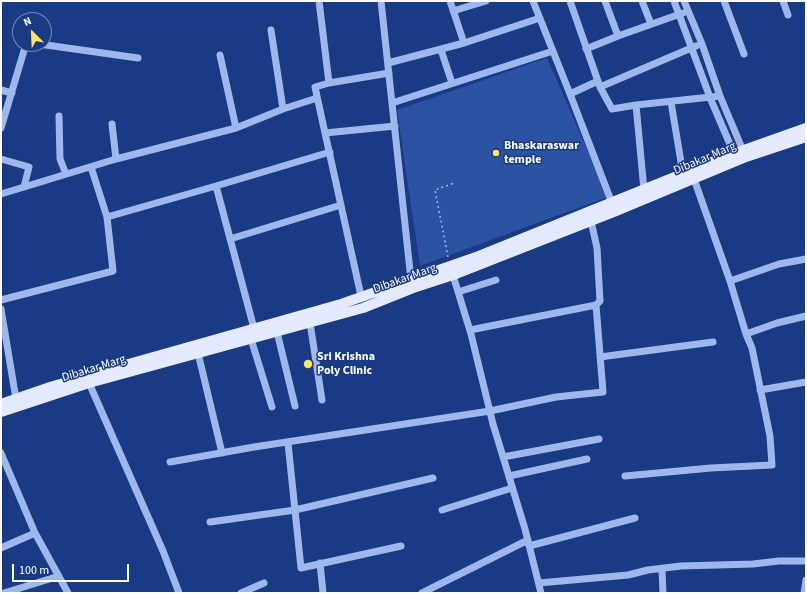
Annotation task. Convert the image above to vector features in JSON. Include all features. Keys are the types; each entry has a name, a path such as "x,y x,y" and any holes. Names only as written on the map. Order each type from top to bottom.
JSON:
{"main road":[{"name":"Dibakar Marg","path":"1,412 88,383 198,353 254,335 361,296 411,280 452,271 591,221 694,179 740,155 806,128"},
{"name":"Dibakar Marg","path":"1,404 110,369 254,335 276,332 363,308 414,288 683,174 740,155 806,137"}],"street":[{"path":"319,1 328,83"},
{"path":"381,1 411,280"},
{"path":"450,1 464,43"},
{"path":"453,11 486,1"},
{"path":"533,1 612,203"},
{"path":"570,1 599,84 612,109 720,96"},
{"path":"605,1 618,36"},
{"path":"674,1 711,98 740,155"},
{"path":"684,1 702,44 740,155"},
{"path":"724,1 744,54"},
{"path":"783,1 788,15"},
{"path":"644,2 651,24"},
{"path":"586,49 688,11"},
{"path":"388,63 441,50 540,18"},
{"path":"271,30 282,109"},
{"path":"570,94 702,44"},
{"path":"52,46 138,58"},
{"path":"441,50 452,83"},
{"path":"392,103 553,51"},
{"path":"1,128 24,52"},
{"path":"220,55 236,128"},
{"path":"701,71 710,67"},
{"path":"361,296 315,86 389,73"},
{"path":"1,90 12,93"},
{"path":"1,194 116,159 236,128 282,109 318,98"},
{"path":"671,102 683,174"},
{"path":"636,105 644,190"},
{"path":"59,116 60,159 66,174"},
{"path":"112,124 116,159"},
{"path":"325,133 395,126"},
{"path":"107,217 330,152"},
{"path":"1,159 29,167 24,187"},
{"path":"1,300 113,271 107,217 91,167"},
{"path":"625,476 772,464 770,436 752,348 694,179"},
{"path":"216,186 272,406"},
{"path":"230,239 341,205"},
{"path":"470,330 596,305 600,301 597,248 591,221"},
{"path":"730,281 779,264 806,259"},
{"path":"452,271 470,330 490,411 541,593"},
{"path":"458,292 496,280"},
{"path":"170,462 490,411 556,397 603,392 596,305"},
{"path":"1,313 16,399"},
{"path":"746,334 777,323 806,316"},
{"path":"310,323 322,400"},
{"path":"276,332 295,406"},
{"path":"600,357 713,342"},
{"path":"198,353 222,453"},
{"path":"760,390 806,382"},
{"path":"88,383 163,551 179,593"},
{"path":"503,456 599,439"},
{"path":"288,443 300,568 401,546"},
{"path":"1,453 35,533 68,593"},
{"path":"509,476 586,460"},
{"path":"210,522 295,510 433,478"},
{"path":"442,510 512,488"},
{"path":"422,593 528,543 635,518"},
{"path":"1,548 35,533"},
{"path":"539,583 628,575 681,566 806,561"},
{"path":"320,563 323,593"},
{"path":"662,569 663,593"},
{"path":"4,593 59,576"},
{"path":"804,593 806,580"},
{"path":"241,593 264,583"}],"path":[{"path":"452,271 435,190 454,183"}],"shaded area":[{"name":"Bhaskaraswar temple","path":"547,58 608,197 420,266 397,110"}],"place":[{"name":"Bhaskaraswar temple","path":"496,153"},
{"name":"Sri Krishna Poly Clinic","path":"308,364"}]}
